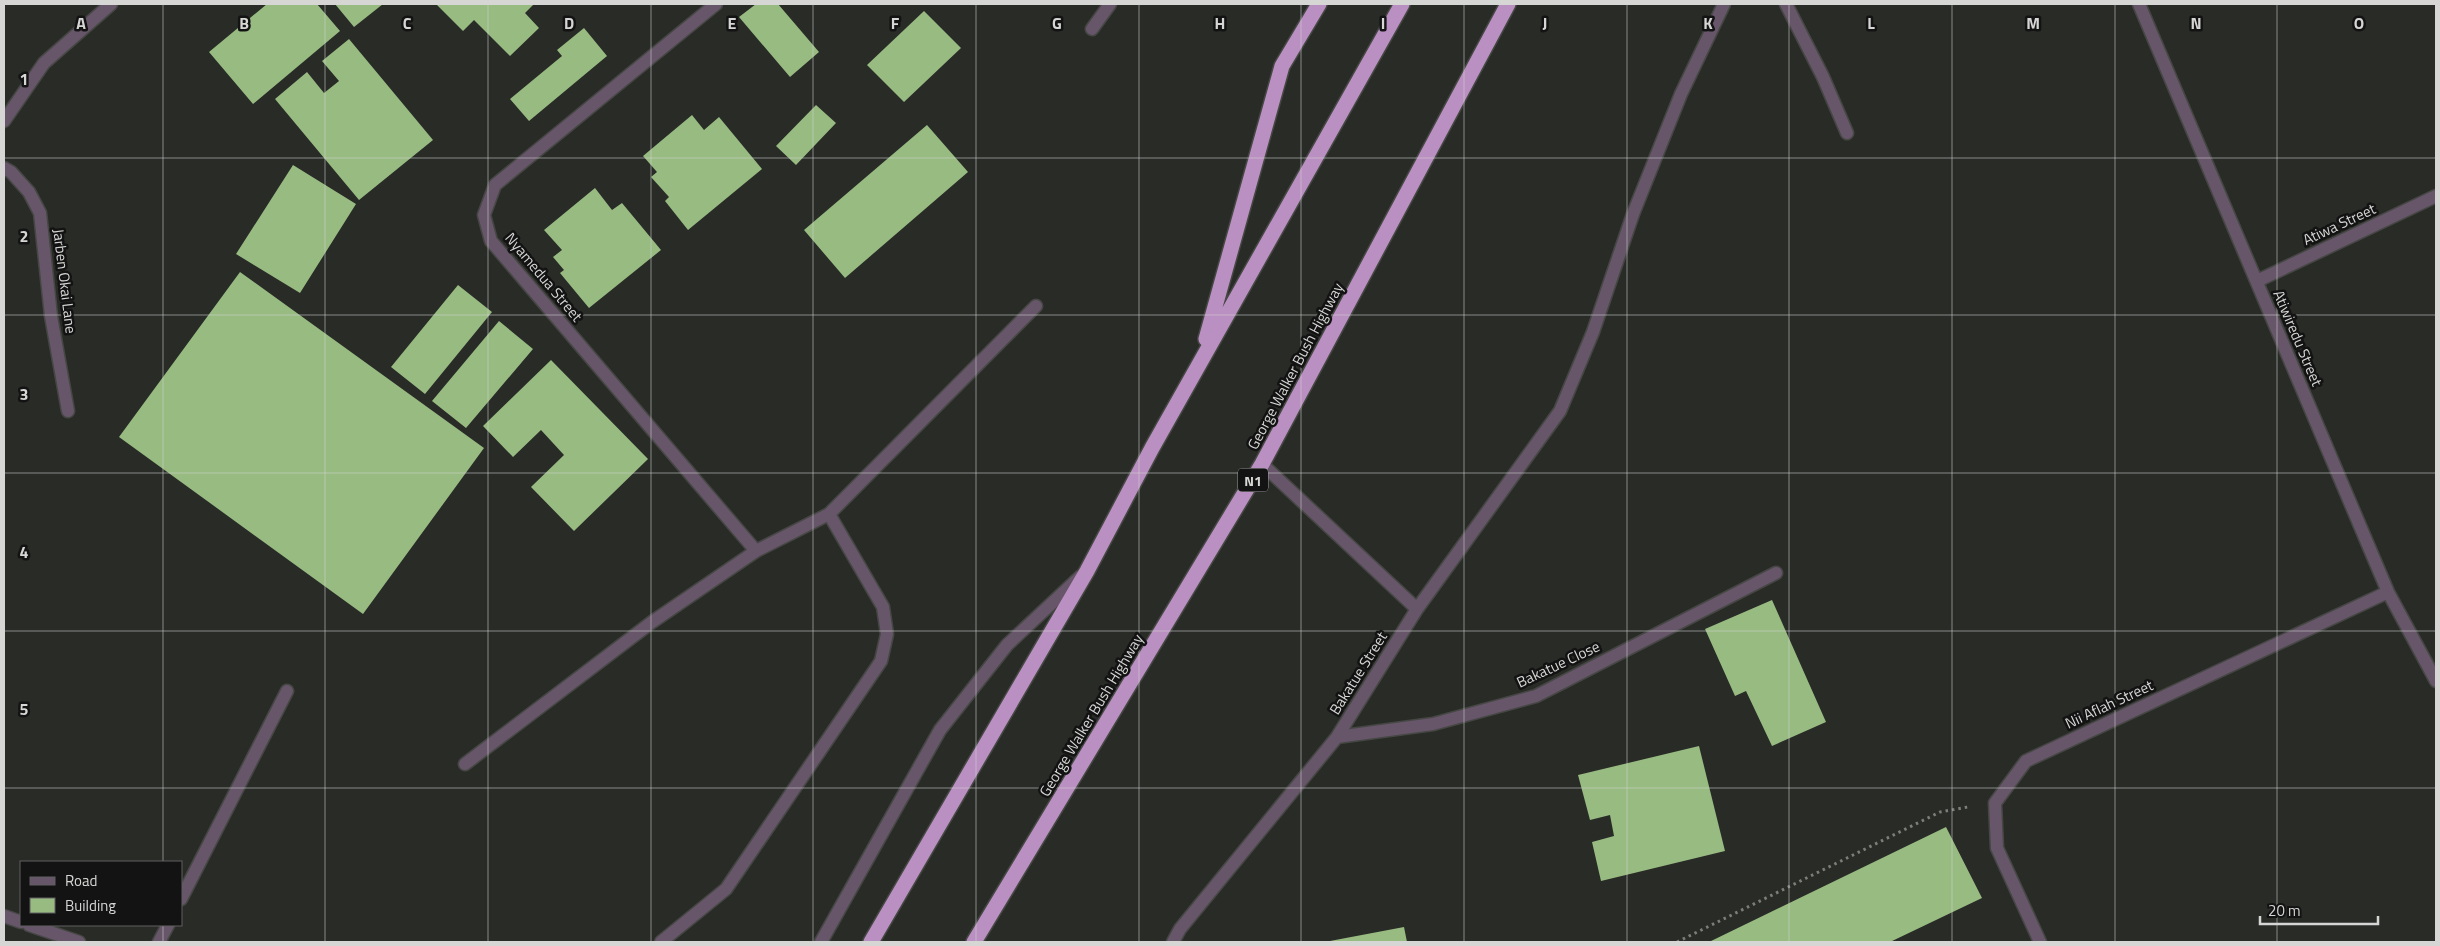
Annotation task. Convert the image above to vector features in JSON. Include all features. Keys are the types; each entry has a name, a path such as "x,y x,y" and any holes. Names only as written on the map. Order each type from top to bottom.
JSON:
{"highway":[{"path":"1200,362 1282,66 1319,4"},
{"path":"871,942 1087,571 1200,362 1402,4"},
{"name":"George Walker Bush Highway","path":"974,942 1262,464 1508,4"}],"street":[{"path":"4,120 44,63 111,4"},
{"name":"Nyamedua Street","path":"716,4 495,185 484,215 491,241 756,551"},
{"path":"1092,29 1110,4"},
{"name":"Bakatue Street","path":"1173,942 1180,929 1337,737 1418,610 1560,411 1593,332 1633,214 1678,103 1724,4"},
{"path":"1786,4 1824,78 1847,134"},
{"name":"Atiwiredu Street","path":"2139,4 2388,592 2436,681"},
{"name":"Jarben Okai Lane","path":"4,168 11,172 29,192 40,213 52,316 68,411"},
{"name":"Atiwa Street","path":"2256,281 2436,196"},
{"path":"465,764 652,622 756,551 829,514 1036,306"},
{"path":"1262,464 1418,610"},
{"path":"661,942 726,889 881,661 887,634 883,607 829,514"},
{"path":"820,942 940,730 1007,645 1087,571"},
{"name":"Bakatue Close","path":"1337,737 1433,724 1536,696 1776,573"},
{"name":"Nii Aflah Street","path":"1996,803 2026,761 2388,592"},
{"path":"182,897 287,691"},
{"path":"1996,803 1997,848 2040,942"},
{"path":"4,916 20,922"},
{"path":"32,926 79,942"},
{"path":"159,942 167,926"}],"path":[{"path":"1677,942 1940,812 1996,803"}],"building":[{"path":"267,4 317,4 340,31 253,104 209,52"},
{"path":"335,4 383,4 354,27"},
{"path":"436,4 534,4 525,13 539,28 510,56 474,20 463,31"},
{"path":"756,4 778,4 819,52 790,77 739,17"},
{"path":"924,11 961,48 904,102 867,65"},
{"path":"584,28 607,56 529,121 510,99 562,56 557,50"},
{"path":"349,39 433,140 359,200 275,99 307,72 324,93 339,81 322,61"},
{"path":"816,105 836,123 796,165 776,146"},
{"path":"692,115 704,130 719,117 762,169 688,230 665,201 669,197 651,177 657,172 643,156"},
{"path":"927,125 968,172 845,278 804,230"},
{"path":"293,165 356,204 300,293 236,254"},
{"path":"595,188 612,210 622,203 661,250 589,308 560,273 564,270 553,257 562,250 544,230"},
{"path":"240,272 484,448 363,614 119,437"},
{"path":"458,285 492,312 425,394 391,367"},
{"path":"499,321 533,349 466,428 432,401"},
{"path":"551,360 648,459 574,531 531,487 564,455 541,430 513,457 483,426"},
{"path":"1772,600 1826,722 1772,746 1746,691 1735,696 1705,629"},
{"path":"1699,746 1725,851 1601,881 1592,842 1614,836 1610,815 1590,820 1578,775"},
{"path":"1946,827 1982,898 1890,942 1709,942"},
{"path":"1404,927 1407,942 1330,942 1330,941"}]}
